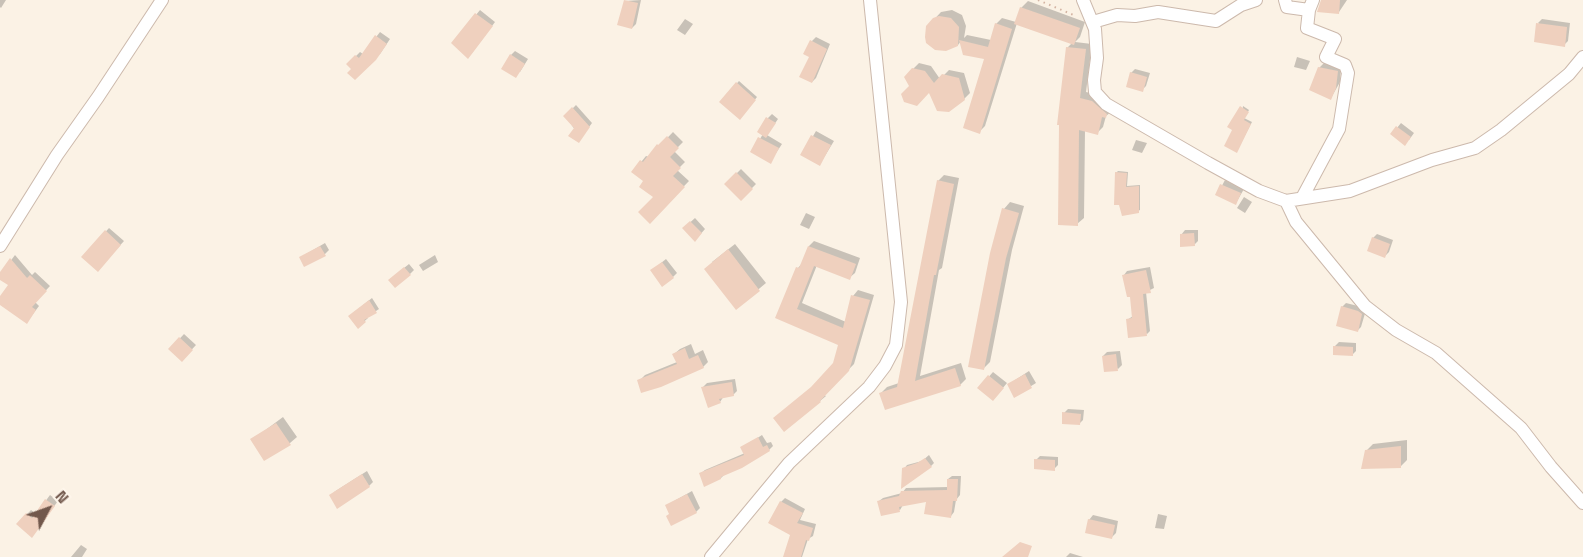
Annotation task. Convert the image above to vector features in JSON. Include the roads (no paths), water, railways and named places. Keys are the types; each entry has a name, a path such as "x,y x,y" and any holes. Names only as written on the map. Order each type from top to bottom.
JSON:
{"street":[{"path":"0,246 57,155 162,0"},
{"path":"711,557 789,463 869,387 885,366 896,345 901,302 870,0"},
{"path":"1083,0 1095,29 1097,58 1095,92 1106,104 1259,191 1286,201 1350,191 1432,160 1475,148 1501,130 1569,74 1583,57"},
{"path":"1093,22 1117,15 1135,16 1158,12 1216,21 1241,5 1256,0"},
{"path":"1285,0 1287,7 1311,5 1306,27 1335,39 1326,57 1345,65 1348,73 1339,129 1302,198"},
{"path":"1286,201 1296,222 1365,306 1396,330 1436,353 1521,428 1551,467 1583,502"}]}
